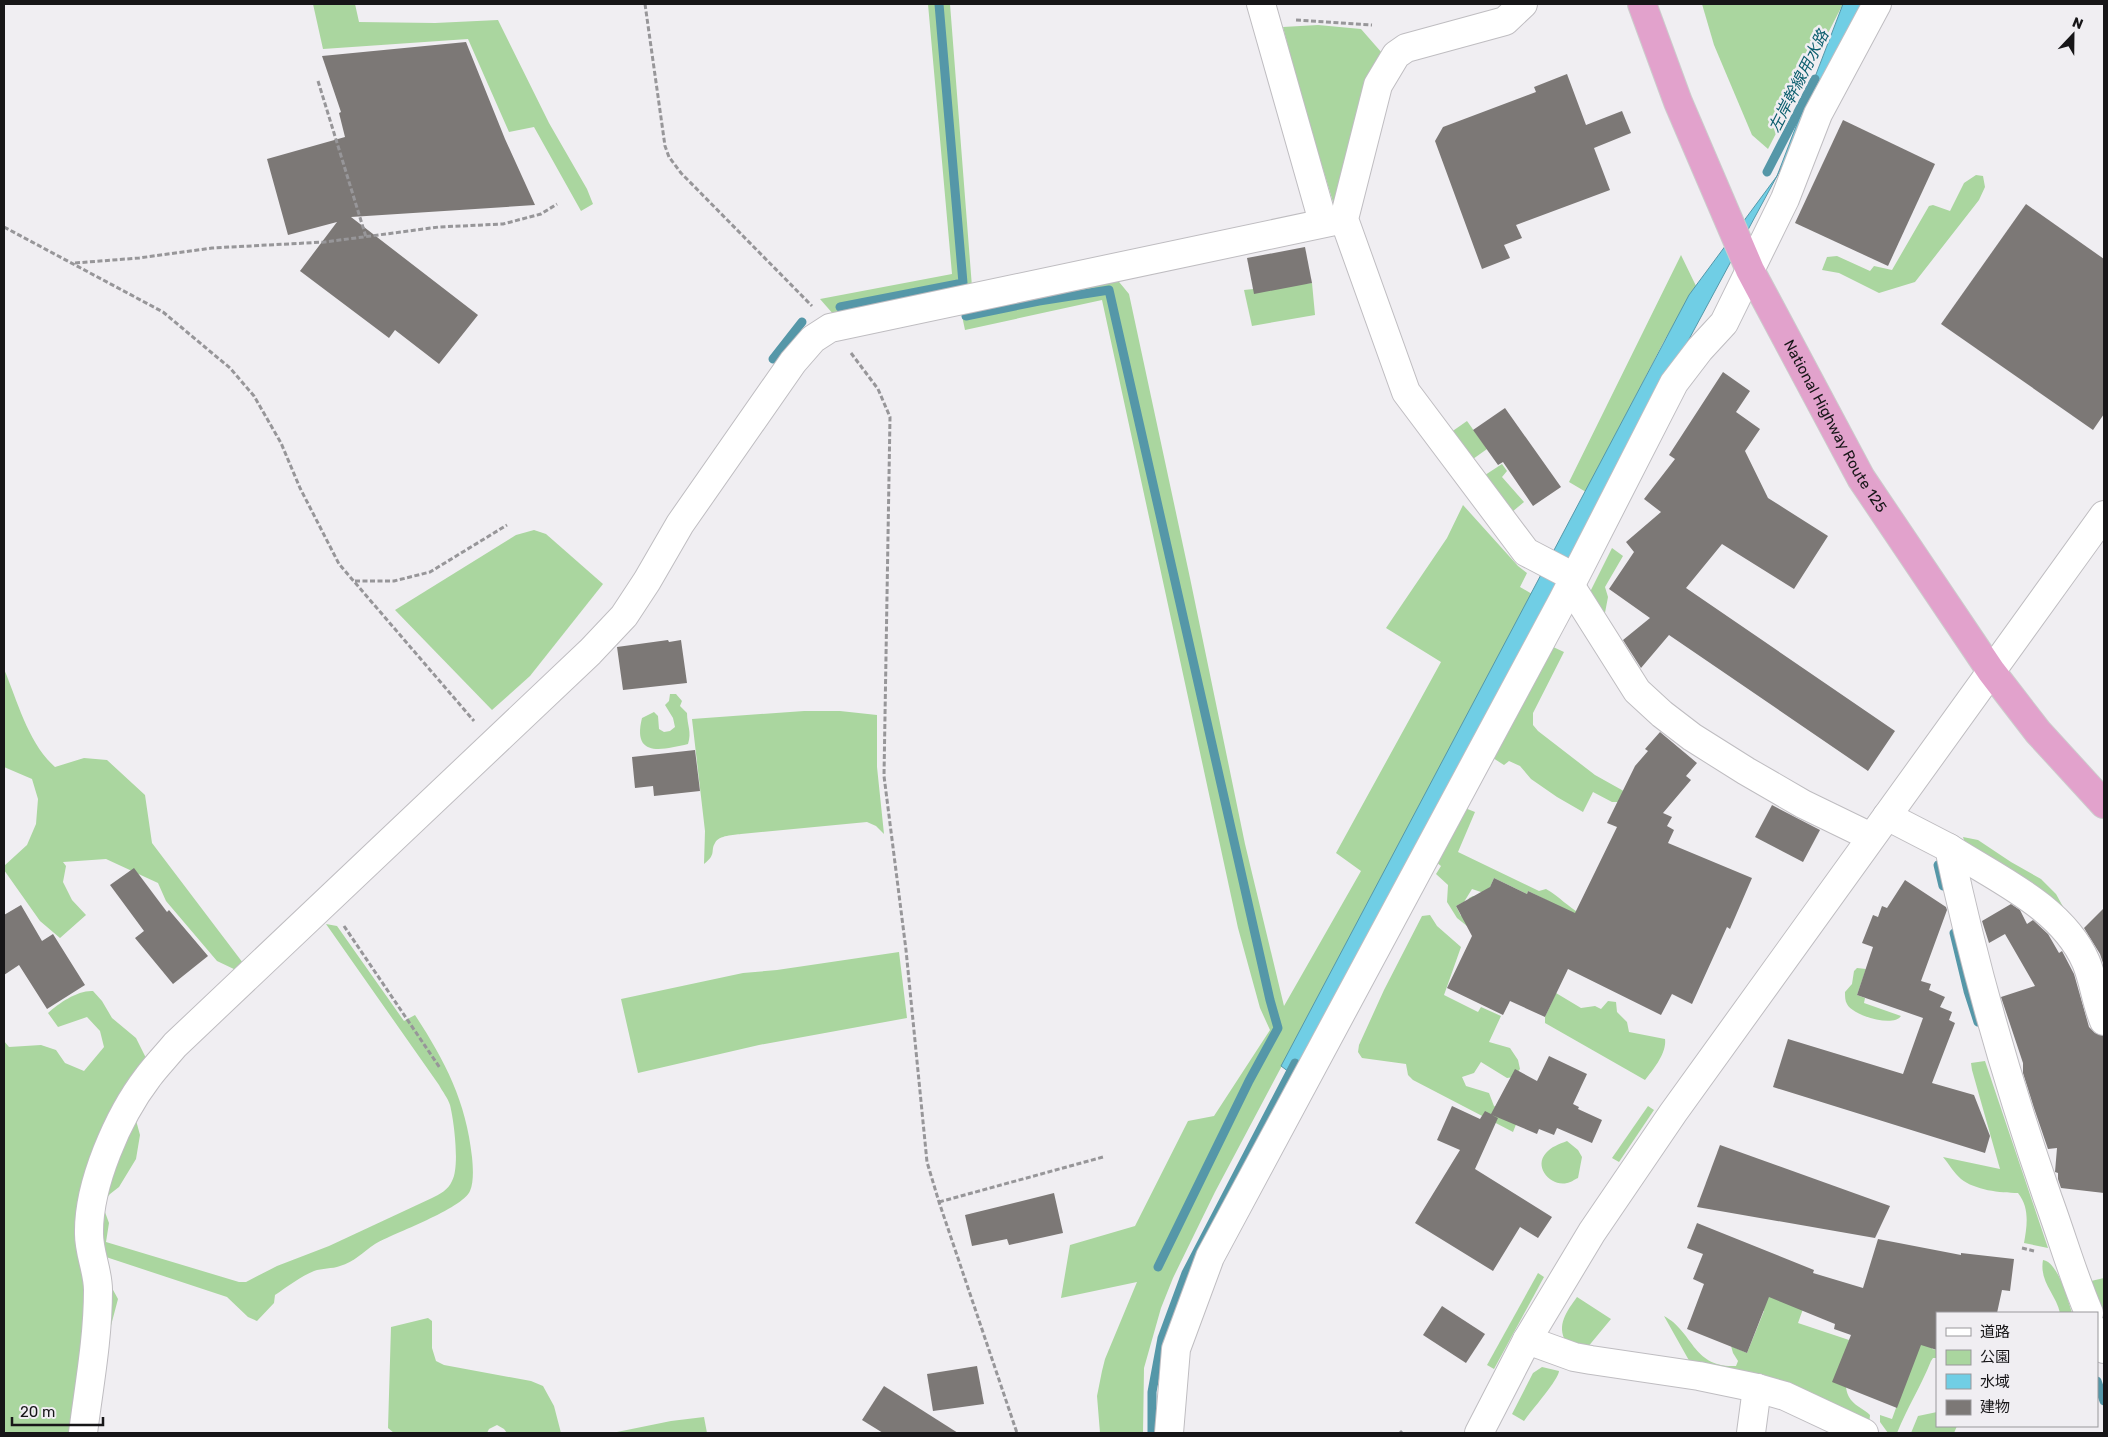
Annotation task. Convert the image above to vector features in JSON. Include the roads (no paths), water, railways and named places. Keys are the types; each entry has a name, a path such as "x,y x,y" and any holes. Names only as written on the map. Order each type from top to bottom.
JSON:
{"highway":[{"name":"National Highway Route 125","path":"1642,4 1678,102 1750,270 1861,478 1991,671 2038,732 2104,804"}],"street":[{"path":"1261,4 1334,221 1406,392 1526,552 1572,581 1637,690 1662,714 1692,737 1754,776 1803,804 1871,837"},
{"path":"1334,221 1378,85 1396,55 1406,48 1504,21 1523,4"},
{"path":"1168,1433 1176,1349 1210,1257 1572,581 1674,383 1700,349 1724,323 1785,199 1818,114 1877,4"},
{"path":"83,1433 96,1330 98,1288 89,1236 90,1210 105,1154 133,1100 148,1077 175,1045 590,652 624,616 680,524 793,362 813,339 830,328 1334,221"},
{"path":"1478,1433 1527,1340 1592,1232 1674,1113 1871,837 2104,515"},
{"path":"1886,816 1949,848 2036,903 2054,917 2070,936 2086,961 2104,1021"},
{"path":"1949,848 1978,976 2027,1137 2089,1312"},
{"path":"2098,1334 2104,1349"},
{"path":"1527,1340 1574,1357 1699,1376 1757,1388 1785,1396 1864,1433"},
{"path":"1751,1433 1757,1388"}],"water":[{"path":"1843,4 1866,4 1777,176"},
{"path":"1777,176 1297,1078 1281,1066 1689,295"}],"waterway":[{"path":"840,307 963,283 939,4"},
{"name":"左岸幹線用水路","path":"1767,172 1815,79"},
{"path":"966,316 1039,301 1109,290 1270,1000 1278,1028 1249,1081 1158,1267"},
{"path":"773,359 802,322"},
{"path":"1938,865 1943,886"},
{"path":"1954,933 1968,991 1978,1022"},
{"path":"1152,1433 1152,1392 1162,1338 1186,1273 1295,1063"},
{"path":"2098,1384 2104,1401"}]}
